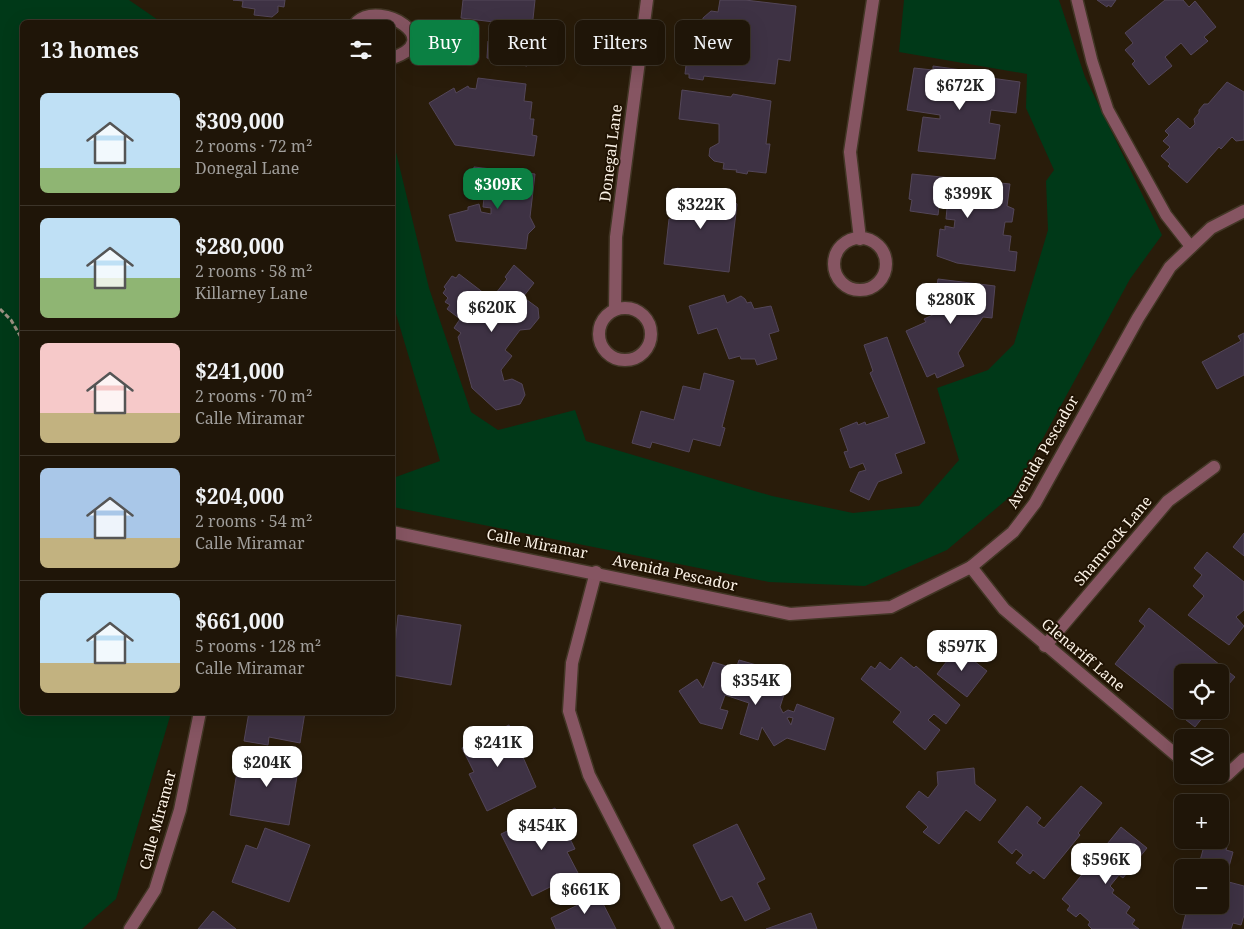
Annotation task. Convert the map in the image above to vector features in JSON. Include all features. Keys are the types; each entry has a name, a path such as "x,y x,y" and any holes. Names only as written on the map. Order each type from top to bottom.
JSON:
{"street":[{"name":"Donegal Lane","path":"615,310 616,237 647,0"},
{"path":"860,239 850,152 873,0"},
{"path":"358,20 365,10 380,3"},
{"path":"395,57 404,53 413,37 413,28 405,11"},
{"name":"Avenida Pescador","path":"596,572 790,614 891,607 971,567 1013,532 1035,503 1138,318 1170,267 1212,228 1244,211"},
{"path":"860,239 870,241 878,246 884,255 886,265 878,283 870,288 859,290 850,288 841,282 836,274 834,264 836,254 842,246 850,240 860,239"},
{"path":"625,308 635,310 643,316 648,324 649,344 643,352 634,358 624,360 614,358 600,344 598,334 601,324 606,316 615,310 625,308"},
{"name":"Shamrock Lane","path":"1045,646 1168,501 1214,467"},
{"name":"Calle Miramar","path":"395,533 596,572 572,663 569,711 589,774 668,929"},
{"name":"Glenariff Lane","path":"971,567 1004,609 1045,646 1174,753"},
{"name":"Calle Miramar","path":"130,929 155,890 180,810 199,715"},
{"path":"1229,770 1244,759"}],"lane":[{"path":"1077,0 1092,62 1108,110 1166,215 1191,247"}],"path":[{"path":"0,309 11,320 20,335"}],"green space":[{"path":"0,0 129,0 158,20 20,20 20,715 170,715 116,899 82,929 0,929"},
{"path":"904,0 1059,0 1085,77 1162,235 1130,279 1012,495 947,550 865,586 769,582 395,507 395,477 440,461 395,311 395,148 429,288 471,412 498,430 575,410 586,441 772,496 853,513 919,506 959,460 937,388 988,370 1014,344 1048,230 1046,181 1054,170 1026,108 1027,74 899,52"}],"building":[{"path":"233,0 285,0 284,7 278,6 278,12 272,17 254,15 255,9 242,7 243,1"},
{"path":"463,0 535,0 534,20 489,21 461,18"},
{"path":"720,0 745,0 796,6 790,61 778,59 775,84 704,76 703,80 689,78 689,74 685,74 686,65 750,65 750,20 703,20 711,11 718,12"},
{"path":"1097,0 1116,0 1111,7 1108,5 1107,7"},
{"path":"1165,0 1183,0 1189,7 1195,1 1216,27 1204,37 1208,41 1191,55 1181,43 1165,57 1172,66 1149,85 1132,64 1135,61 1125,50 1133,43 1125,33"},
{"path":"489,41 489,58 487,58"},
{"path":"933,66 962,70 961,74 1020,82 1016,113 991,110 989,123 1000,125 995,159 918,151 923,117 940,119 940,115 907,110 914,68 933,70"},
{"path":"478,78 526,84 524,101 532,102 530,119 534,119 532,135 537,136 534,156 455,145 429,103 454,88 456,93 468,86 469,88 476,89"},
{"path":"1227,82 1244,92 1244,140 1236,141 1232,137 1221,149 1219,147 1187,183 1168,166 1170,164 1161,156 1170,147 1163,141 1169,135 1165,131 1178,118 1190,129 1195,124 1194,119 1199,110 1204,104 1208,104"},
{"path":"682,90 731,97 733,94 771,101 766,144 770,144 766,173 748,171 747,174 736,172 737,170 723,169 724,163 714,161 709,156 710,148 719,143 719,124 679,119"},
{"path":"474,167 535,174 530,217 535,227 528,234 526,249 456,241 449,215 468,210 468,207 479,204 481,212 491,214 491,208 483,207 485,188 471,186"},
{"path":"912,174 1010,184 1007,206 1014,209 1012,222 1005,222 1003,235 1011,236 1009,251 1017,252 1015,271 957,263 937,256 940,229 945,230 945,226 954,228 955,220 946,219 947,208 939,207 938,215 910,211 912,200 909,199"},
{"path":"677,188 728,195 737,204 729,272 664,264 669,219 675,219 668,208 669,195"},
{"path":"514,265 534,283 523,297 538,308 539,318 530,329 520,330 505,350 512,356 501,370 504,381 512,379 522,384 525,395 520,404 496,410 472,388 458,337 461,333 454,328 460,319 447,309 450,305 445,302 448,298 443,293 446,289 444,287 452,276 456,278 459,274 489,297 496,293 507,279 505,277"},
{"path":"938,279 995,286 992,318 983,317 958,353 964,366 937,378 935,373 927,377 906,331 926,322 924,319 939,312 940,303 935,302"},
{"path":"724,295 727,303 741,296 747,303 751,302 754,309 771,306 779,331 769,334 777,359 757,365 755,359 741,359 740,356 729,359 717,328 698,334 689,306"},
{"path":"1244,333 1244,375 1217,389 1202,362 1241,341 1238,336"},
{"path":"887,337 925,443 895,454 902,473 878,482 869,500 850,491 859,472 866,470 863,463 850,468 844,452 848,451 840,429 857,422 858,425 865,422 866,425 889,417 870,373 873,371 864,345"},
{"path":"704,373 734,381 722,427 725,428 720,446 693,439 689,452 652,442 650,448 632,443 641,411 674,420 683,386 700,390"},
{"path":"1244,533 1244,556 1233,547"},
{"path":"1207,552 1244,582 1244,610 1236,617 1244,626 1229,645 1188,615 1204,596 1193,586 1202,575 1194,568"},
{"path":"1149,608 1219,664 1174,664 1174,710 1115,664 1145,626 1139,621"},
{"path":"398,615 461,625 451,685 395,676 395,645"},
{"path":"957,648 987,671 967,697 937,674"},
{"path":"901,657 914,668 916,666 960,705 946,724 934,714 928,720 940,730 925,750 893,722 901,712 861,679 871,666 875,669 880,662 890,670"},
{"path":"739,660 760,666 758,672 776,677 773,684 786,688 780,707 783,713 788,710 794,712 797,704 834,718 825,750 787,738 774,746 762,727 758,740 740,734 749,703 725,695 720,709 728,711 722,729 700,723 679,691 697,679 703,688 713,662 736,669","holes":["787,718 793,718 791,725"]},
{"path":"1229,672 1235,677 1229,684"},
{"path":"248,715 305,715 300,743 269,737 268,745 244,741"},
{"path":"1185,719 1201,719 1195,727"},
{"path":"509,725 536,787 487,811 469,774 474,772 462,748"},
{"path":"254,747 300,758 289,825 230,815 237,772 249,774"},
{"path":"974,768 975,784 996,800 980,821 966,810 939,844 923,832 928,827 906,807 919,791 928,798 938,785 937,772"},
{"path":"1081,786 1102,803 1078,833 1080,835 1044,879 1033,870 1030,874 1016,863 1023,855 1016,849 1012,854 998,842 1027,806 1041,818 1037,823 1044,828"},
{"path":"555,808 575,849 567,852 578,873 532,896 501,834"},
{"path":"737,824 765,879 757,883 770,909 745,921 732,896 721,901 693,845"},
{"path":"1121,827 1147,848 1123,878 1119,875 1110,886 1114,890 1112,893 1130,907 1126,913 1135,920 1132,924 1139,929 1092,929 1088,925 1090,922 1080,913 1076,917 1067,910 1070,906 1062,899"},
{"path":"265,828 310,845 289,902 232,882 246,845 257,849"},
{"path":"1203,849 1226,849 1233,852 1229,866 1229,859 1200,859"},
{"path":"1229,882 1244,886 1244,915 1241,925 1233,923 1231,929 1182,929 1186,914 1229,914"},
{"path":"596,890 616,929 556,929 551,918 582,903 580,898"},
{"path":"213,911 236,929 198,929"},
{"path":"811,913 817,929 766,929"}]}
